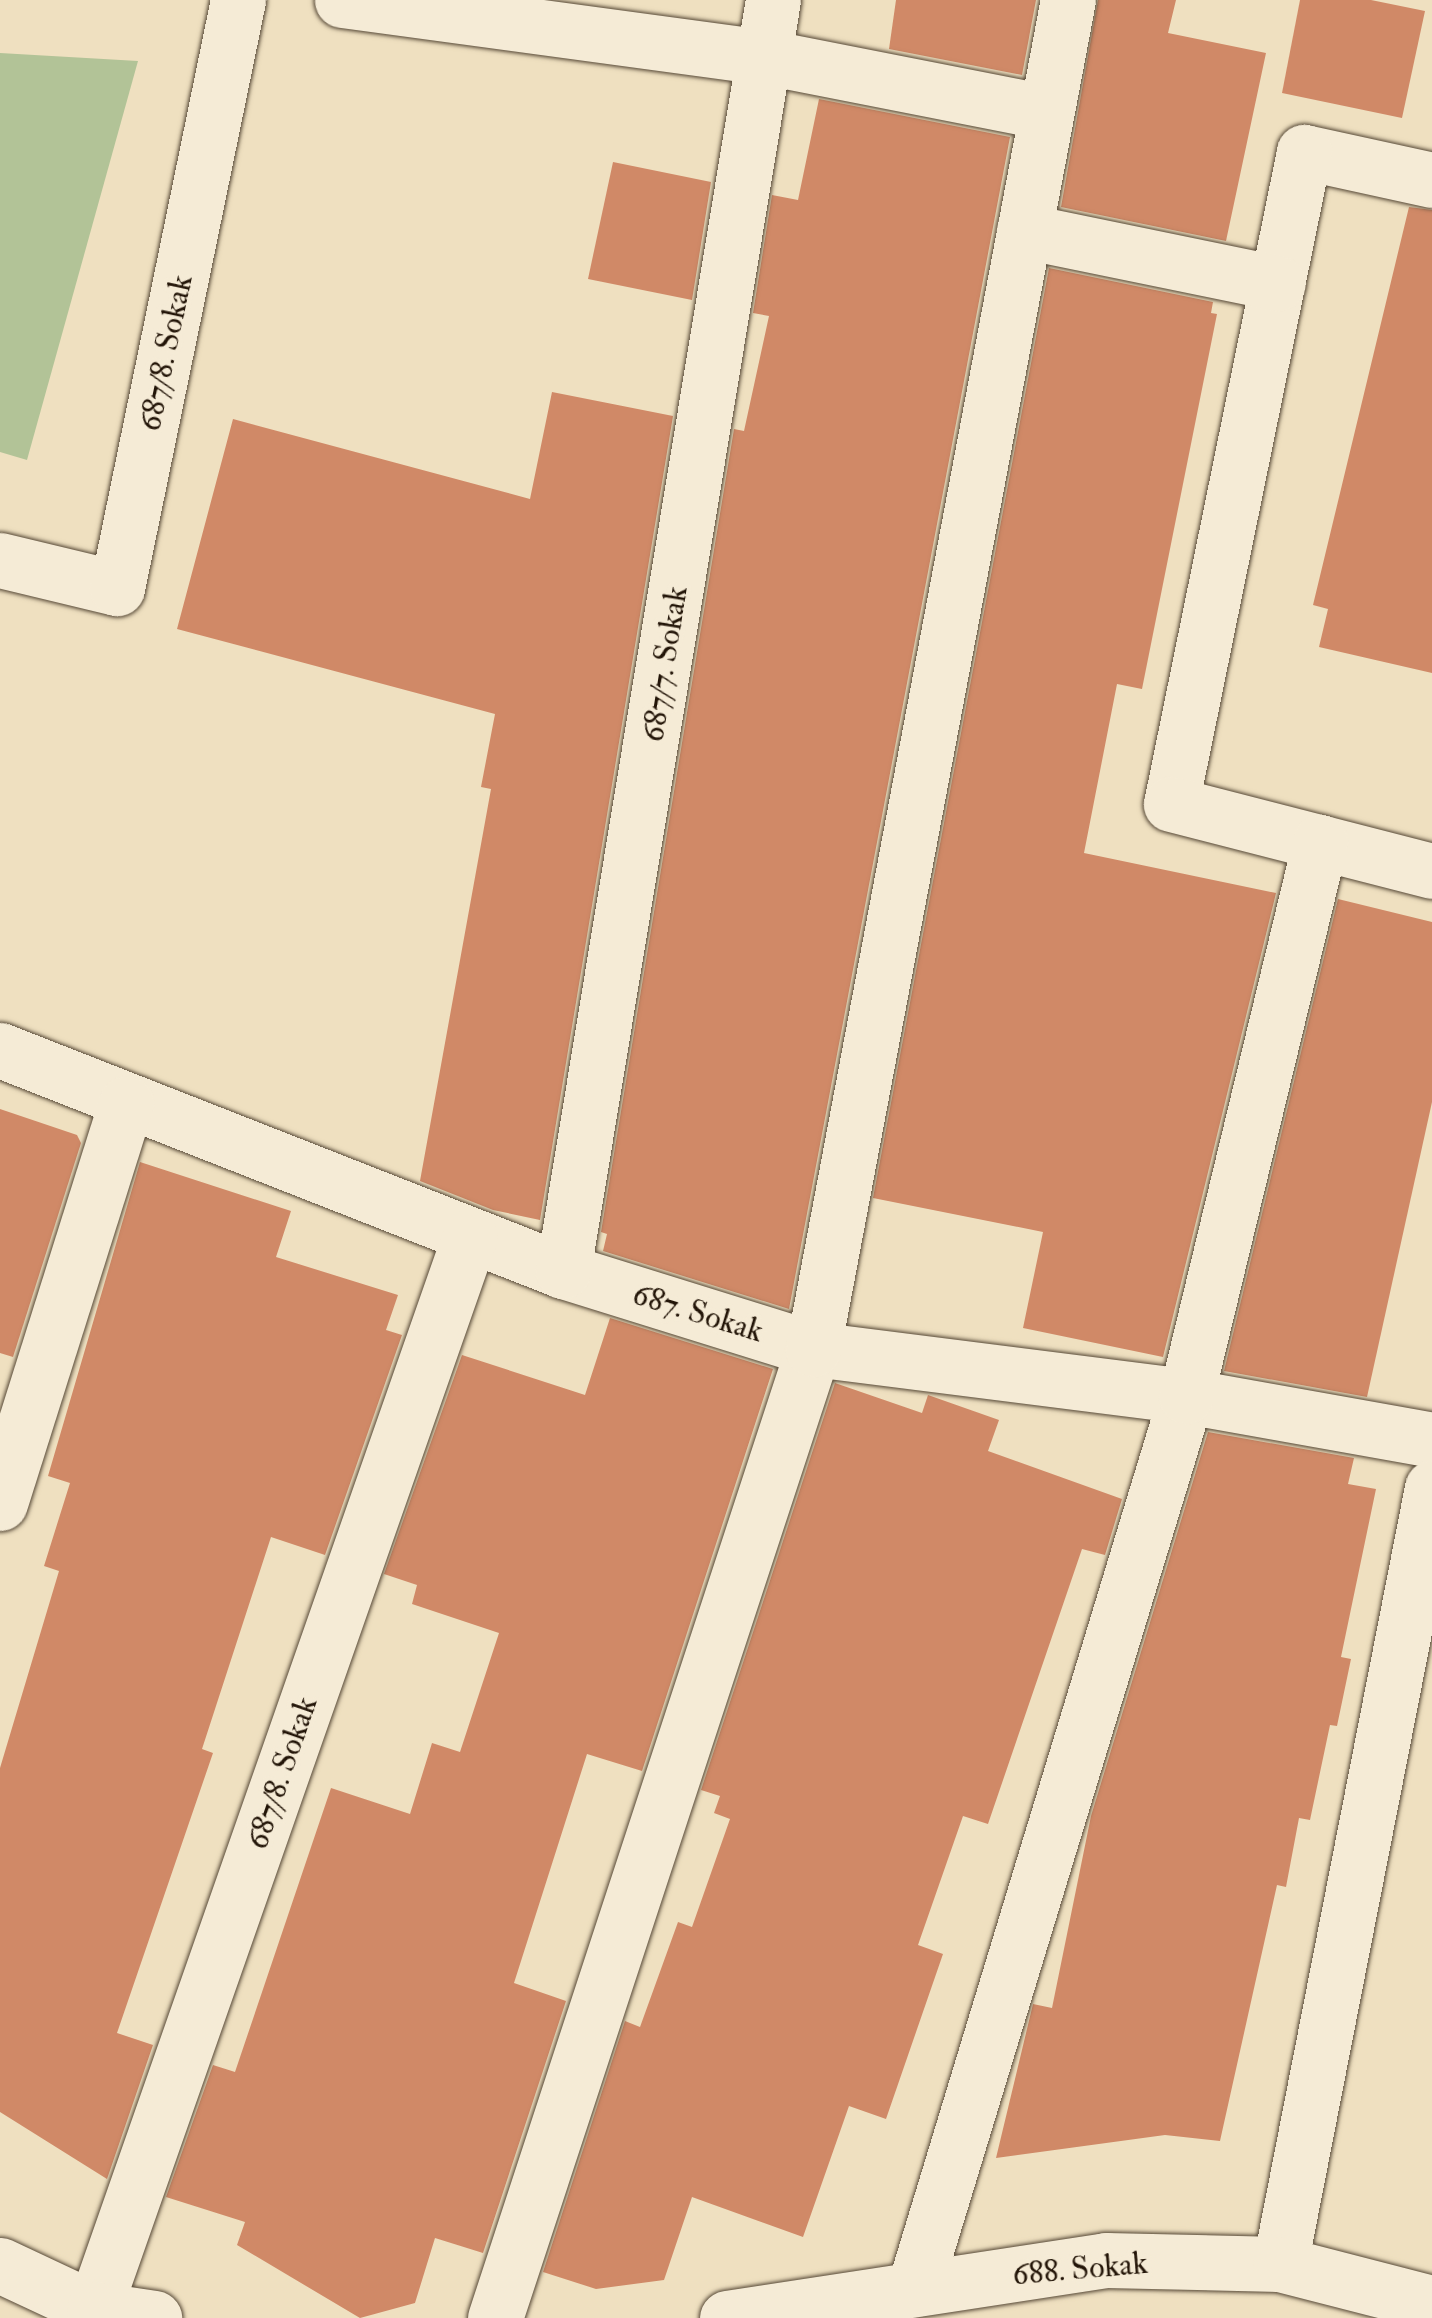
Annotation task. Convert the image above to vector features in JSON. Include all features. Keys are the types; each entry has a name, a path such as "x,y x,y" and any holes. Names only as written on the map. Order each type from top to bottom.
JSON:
{"street":[{"name":"687/8. Sokak","path":"0,560 117,588 238,0"},
{"path":"342,0 432,6 766,57 1046,112"},
{"name":"687/7. Sokak","path":"563,1271 773,0"},
{"path":"495,2318 813,1349 1068,0"},
{"path":"1432,180 1304,152 1172,804 1432,871"},
{"path":"1024,232 1278,284"},
{"path":"914,2290 1186,1396 1320,842"},
{"name":"687. Sokak","path":"0,1050 126,1103 563,1271 813,1349 1186,1396 1432,1440"},
{"path":"0,1503 126,1103"},
{"name":"687/8. Sokak","path":"94,2309 470,1236"},
{"path":"1280,2264 1432,1488"},
{"name":"688. Sokak","path":"727,2318 1106,2260 1280,2264 1432,2304"},
{"path":"0,2265 94,2309 154,2318"}],"green space":[{"path":"0,53 138,61 27,460 0,452"}],"building":[{"path":"896,0 1036,0 1022,75 889,49"},
{"path":"1098,0 1176,0 1168,33 1266,53 1226,241 1061,207"},
{"path":"1300,0 1371,0 1425,11 1402,118 1282,93"},
{"path":"819,99 1010,137 789,1309 603,1251 607,1234 601,1232 734,429 744,431 769,316 753,313 772,195 798,200"},
{"path":"613,162 711,182 692,300 588,279"},
{"path":"1409,207 1432,210 1432,673 1319,647 1328,609 1313,605"},
{"path":"1049,268 1213,302 1211,313 1217,314 1142,689 1117,684 1084,853 1276,893 1163,1357 1023,1328 1043,1232 873,1198"},
{"path":"552,392 673,416 540,1220 493,1210 420,1181 491,789 481,787 495,714 177,629 233,419 530,499"},
{"path":"1338,899 1432,922 1432,1102 1367,1397 1224,1371"},
{"path":"0,1109 77,1135 81,1143 13,1357 0,1353"},
{"path":"140,1162 291,1211 276,1257 398,1295 386,1330 402,1335 325,1555 271,1537 202,1749 213,1753 117,2033 153,2045 107,2179 0,2112 0,1768 59,1571 44,1566 70,1483 48,1476"},
{"path":"610,1318 773,1369 642,1771 587,1754 514,1983 566,2001 483,2253 435,2238 415,2303 360,2318 237,2245 245,2222 166,2197 213,2065 235,2072 331,1788 410,1814 432,1743 460,1752 499,1633 412,1604 417,1585 384,1574 462,1355 585,1395"},
{"path":"835,1383 922,1413 928,1395 999,1420 988,1451 1122,1499 1105,1555 1082,1549 988,1824 963,1816 918,1945 943,1954 886,2119 849,2106 803,2237 692,2197 664,2280 596,2289 543,2272 625,2021 640,2027 678,1922 692,1927 730,1819 714,1813 720,1796 701,1790"},
{"path":"1208,1432 1354,1458 1348,1484 1376,1489 1341,1657 1351,1659 1337,1726 1330,1725 1310,1820 1299,1818 1286,1887 1277,1885 1220,2141 1165,2135 996,2158 1033,2004 1052,2008 1091,1816"}]}
